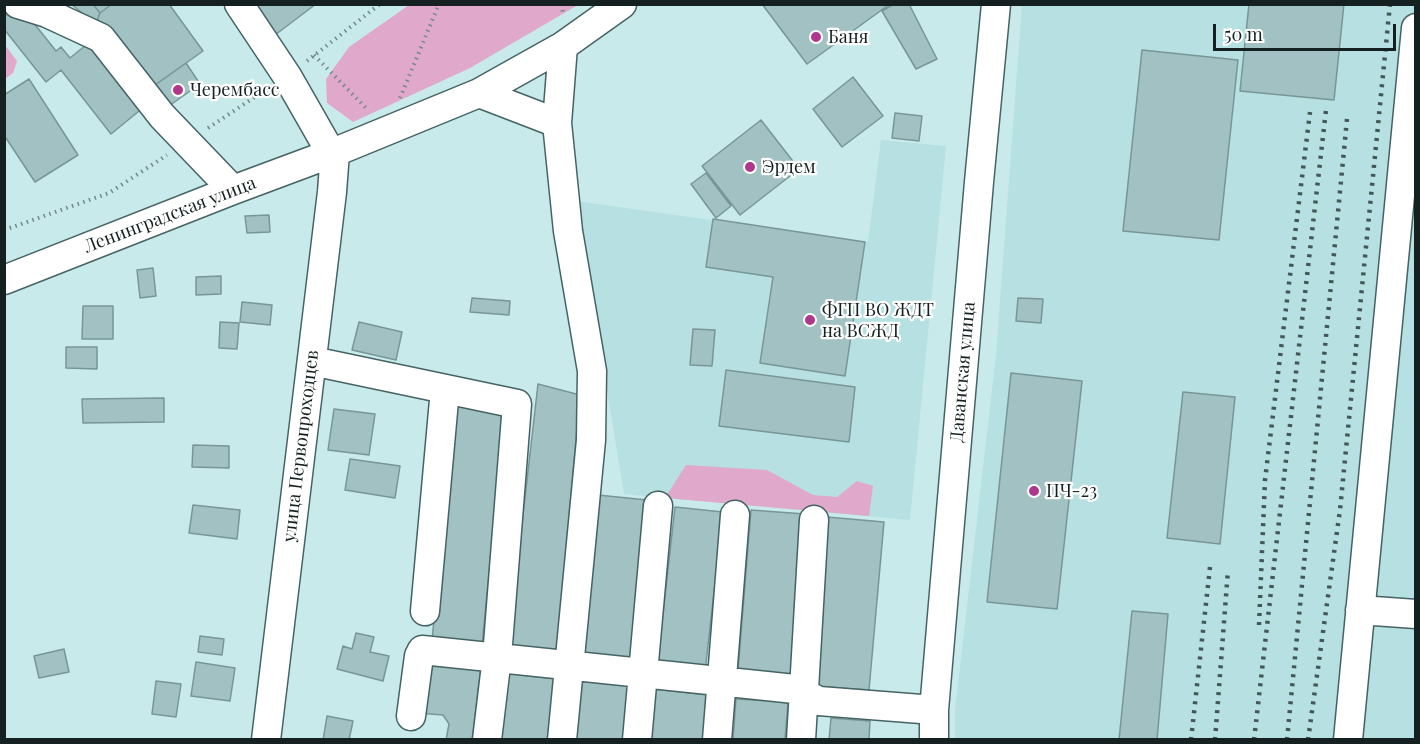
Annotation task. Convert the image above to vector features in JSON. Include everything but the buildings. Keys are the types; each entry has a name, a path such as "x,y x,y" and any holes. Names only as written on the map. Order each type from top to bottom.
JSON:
{"street":[{"path":"18,4 47,13 101,38"},
{"path":"61,4 73,19 101,38 162,116 233,190"},
{"path":"239,4 287,76 333,152"},
{"name":"Ленинградская улица","path":"4,280 479,93 563,46 622,4"},
{"name":"Даванская улица","path":"934,740 934,710 996,4"},
{"path":"1348,740 1360,610 1407,197 1416,28"},
{"path":"562,740 591,440 592,371 568,231 557,123 563,46"},
{"path":"479,93 557,123"},
{"name":"улица Первопроходцев","path":"266,740 312,361 333,152"},
{"path":"312,361 517,404 497,657 487,740"},
{"path":"425,611 446,389"},
{"path":"637,740 658,506"},
{"path":"717,740 735,515"},
{"path":"801,740 814,520"},
{"path":"1360,610 1416,615"},
{"path":"411,716 419,656 422,650 795,689 819,701 934,710"}],"path":[{"path":"4,230 110,193 287,76 380,4"},
{"path":"314,55 387,129 439,4"}],"shaded area":[{"path":"409,5 578,5 470,68 353,122 327,103 326,79 349,47"},
{"path":"1022,5 1415,5 1415,739 955,739 955,710 996,355"},
{"path":"5,45 17,61 13,73 5,79"},
{"path":"881,140 946,146 910,520 624,494 576,201 868,242"},
{"path":"686,465 767,470 813,495 837,497 857,481 873,486 869,516 665,498"}],"railway":[{"path":"1308,740 1340,510 1390,4"},
{"path":"1254,740 1326,110"},
{"path":"1259,625 1265,480 1310,112"},
{"path":"1287,740 1347,119"},
{"path":"1191,740 1210,567"},
{"path":"1215,740 1228,570"}],"place":[{"name":"Баня","path":"816,37"},
{"name":"Черембасс","path":"178,90"},
{"name":"Эрдем","path":"750,167"},
{"name":"ФГП ВО ЖДТ на ВСЖД","path":"810,320"},
{"name":"ПЧ-23","path":"1034,491"}]}
